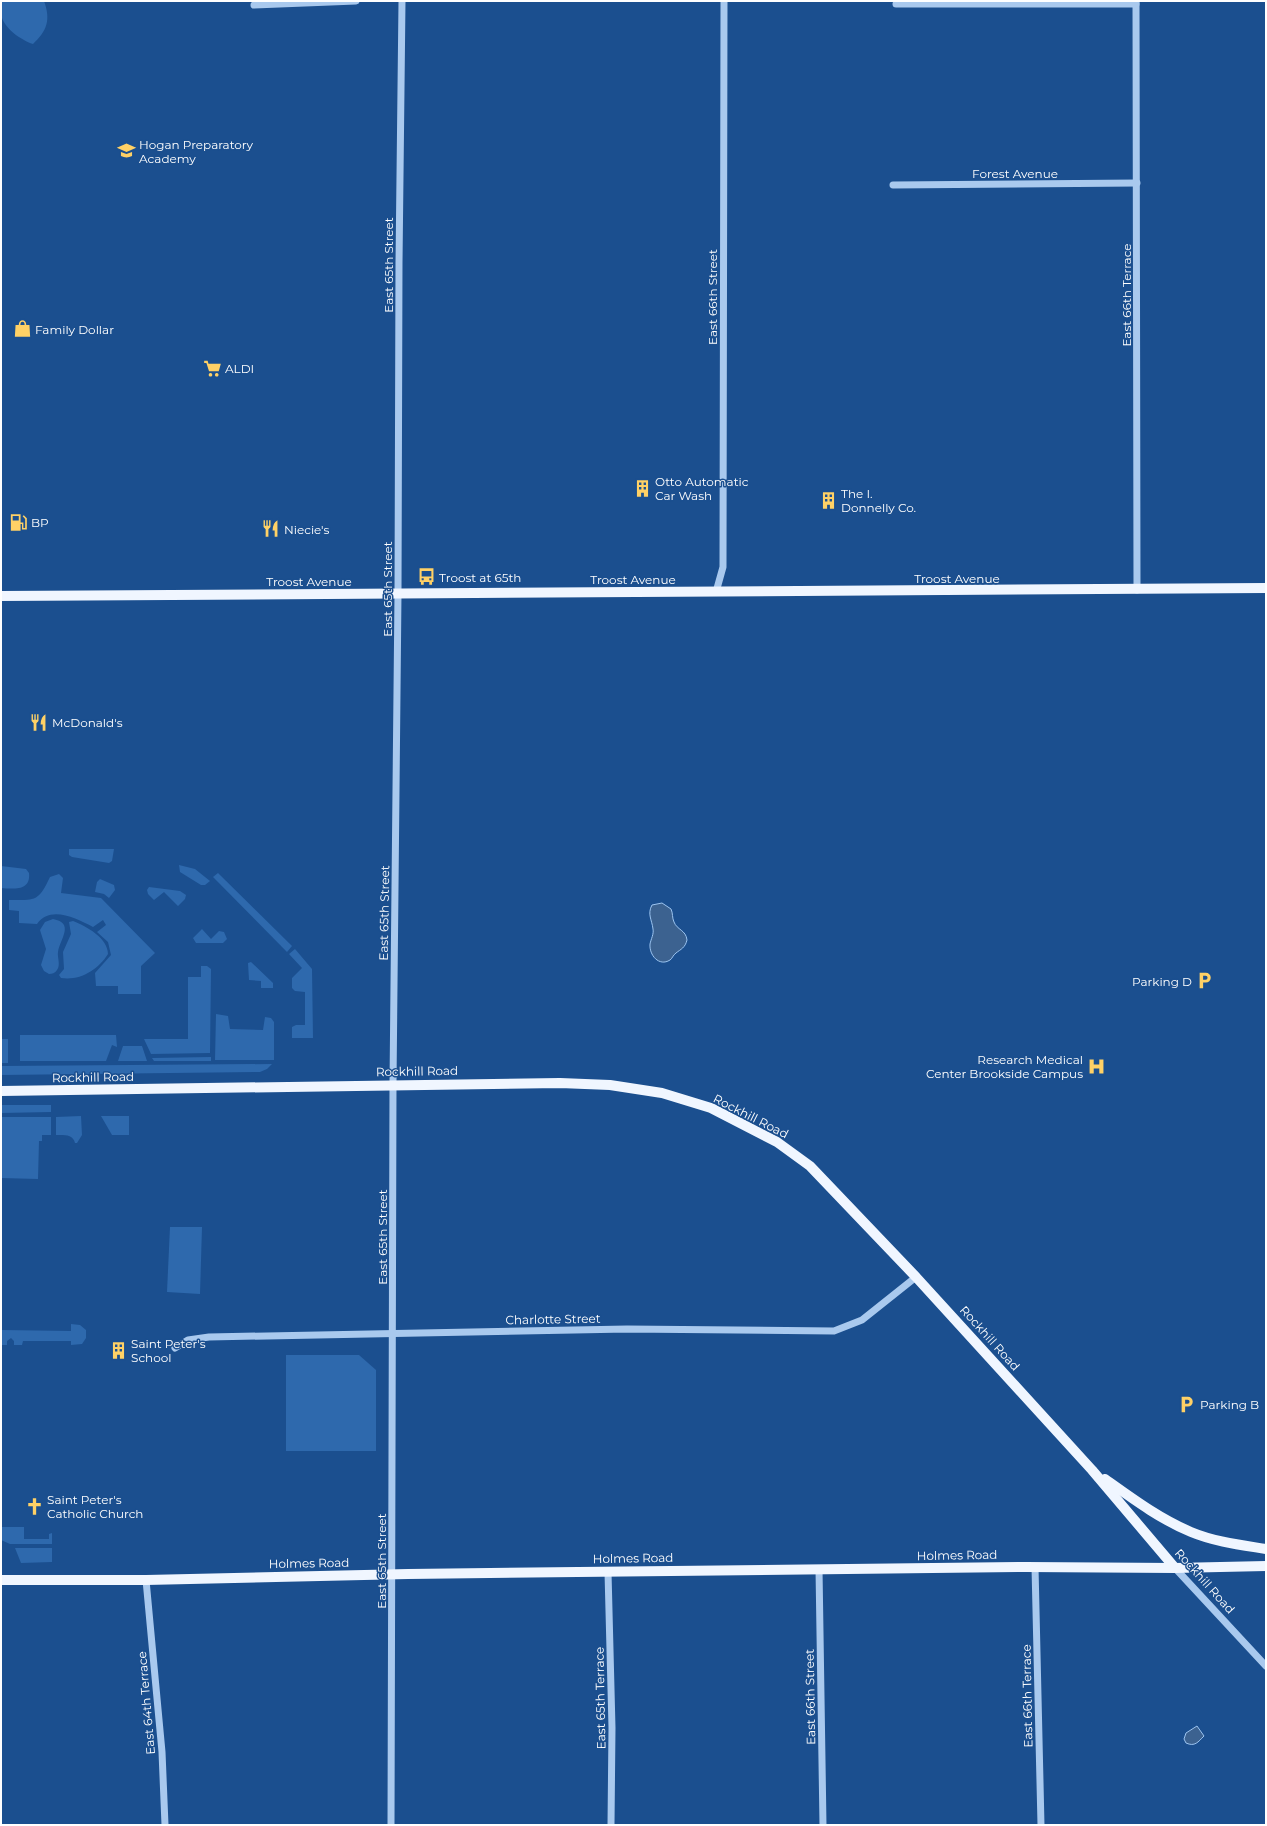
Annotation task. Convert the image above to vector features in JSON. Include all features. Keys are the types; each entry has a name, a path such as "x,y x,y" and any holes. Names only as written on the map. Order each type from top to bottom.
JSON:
{"main road":[{"name":"Troost Avenue","path":"1,596 1266,588"},
{"name":"Rockhill Road","path":"1,1091 393,1084 560,1083 610,1085 662,1093 711,1108 777,1142 810,1166 916,1277 1092,1470 1175,1568"},
{"path":"1092,1470 1149,1511 1191,1532 1229,1543 1266,1549"},
{"name":"Holmes Road","path":"1,1580 146,1580 392,1574 818,1569 1035,1567 1175,1568 1266,1566"}],"street":[{"path":"254,5 356,1"},
{"name":"East 65th Street","path":"390,1825 393,1084 402,1"},
{"name":"East 66th Street","path":"716,592 723,567 724,1"},
{"path":"896,4 1136,2"},
{"name":"East 66th Terrace","path":"1136,2 1137,590"},
{"name":"Forest Avenue","path":"893,185 1137,183"},
{"name":"Charlotte Street","path":"176,1348 188,1340 209,1337 627,1329 834,1331 862,1320 916,1277"},
{"name":"East 66th Terrace","path":"1035,1567 1041,1825"},
{"name":"Rockhill Road","path":"1175,1568 1266,1666"},
{"name":"East 66th Street","path":"818,1569 823,1825"},
{"name":"East 65th Terrace","path":"608,1572 612,1728 611,1825"},
{"name":"East 64th Terrace","path":"146,1580 162,1752 165,1825"}],"shaded area":[{"path":"1,1 44,1 47,14 46,25 42,34 33,44 23,40 13,33 5,24 2,19"},
{"path":"69,849 114,849 112,861 109,863 72,857 69,855"},
{"path":"179,865 195,869 210,881 205,885 201,885 180,872"},
{"path":"1,866 26,869 29,873 27,883 21,888 1,888"},
{"path":"218,873 292,946 287,952 213,877"},
{"path":"59,874 63,878 61,893 101,898 155,953 141,966 141,994 118,994 118,986 96,986 95,973 111,955 108,942 97,932 106,925 103,920 93,927 71,917 56,914 42,918 37,924 19,923 19,911 9,910 9,900 25,900 35,898 42,891 50,877"},
{"path":"100,879 114,885 115,890 109,898 104,894 95,892 97,882"},
{"path":"149,887 180,891 186,895 185,899 178,906 164,892 154,900 148,894 147,890"},
{"path":"662,903 671,909 675,925 685,934 687,940 684,947 666,962 656,959 650,948 653,935 650,914 651,908 652,905"},
{"path":"53,919 60,921 65,928 58,952 58,968 54,973 49,974 44,971 41,965 46,949 40,930 45,922"},
{"path":"73,921 95,933 104,943 108,954 99,965 88,973 75,978 61,978 59,975 64,969 63,952 71,934 69,922"},
{"path":"202,929 211,939 219,931 224,932 227,939 223,943 196,943 193,938"},
{"path":"295,949 312,969 313,1038 292,1038 292,1027 296,1025 305,1025 305,992 295,991 292,988 292,978 302,968 289,954"},
{"path":"251,962 273,983 273,988 261,988 261,981 249,980 248,963"},
{"path":"201,966 207,966 211,969 210,1053 151,1054 144,1039 188,1039 188,977 201,977"},
{"path":"216,1014 228,1016 230,1029 263,1030 265,1017 271,1018 274,1022 274,1060 215,1060"},
{"path":"20,1035 116,1035 117,1047 112,1045 106,1061 20,1061"},
{"path":"1,1039 8,1039 8,1063 1,1063"},
{"path":"123,1046 142,1046 147,1061 118,1061"},
{"path":"211,1057 211,1061 154,1061 152,1058"},
{"path":"272,1064 267,1069 260,1072 1,1075 1,1066"},
{"path":"1,1105 51,1105 51,1112 1,1113"},
{"path":"81,1116 82,1135 77,1143 75,1143 72,1138 65,1135 56,1135 56,1117"},
{"path":"101,1116 129,1116 129,1135 112,1135"},
{"path":"1,1117 51,1117 51,1135 42,1135 42,1141 39,1141 38,1179 1,1178"},
{"path":"170,1227 202,1227 200,1294 167,1292"},
{"path":"71,1324 80,1325 86,1330 86,1338 82,1344 71,1345 71,1341 23,1341 22,1345 14,1345 14,1341 11,1338 7,1341 7,1345 1,1345 1,1330 71,1331"},
{"path":"286,1355 359,1355 376,1370 376,1451 286,1451"},
{"path":"1,1527 24,1527 24,1539 49,1539 49,1534 52,1533 52,1544 10,1544 1,1540"},
{"path":"15,1548 52,1548 52,1562 21,1563"},
{"path":"1197,1726 1204,1736 1194,1744 1186,1743 1184,1739 1186,1733"}],"place":[{"name":"Hogan Preparatory Academy","path":"126,151"},
{"name":"Family Dollar","path":"22,329"},
{"name":"ALDI","path":"212,368"},
{"name":"Otto Automatic Car Wash","path":"642,488"},
{"name":"The I. Donnelly Co.","path":"828,500"},
{"name":"BP","path":"18,522"},
{"name":"Niecie's","path":"271,529"},
{"name":"Troost at 65th","path":"426,577"},
{"name":"McDonald's","path":"39,722"},
{"name":"Parking D","path":"1205,981"},
{"name":"Research Medical Center Brookside Campus","path":"1096,1066"},
{"name":"Saint Peter's School","path":"118,1350"},
{"name":"Parking B","path":"1187,1404"},
{"name":"Saint Peter's Catholic Church","path":"34,1506"}]}
